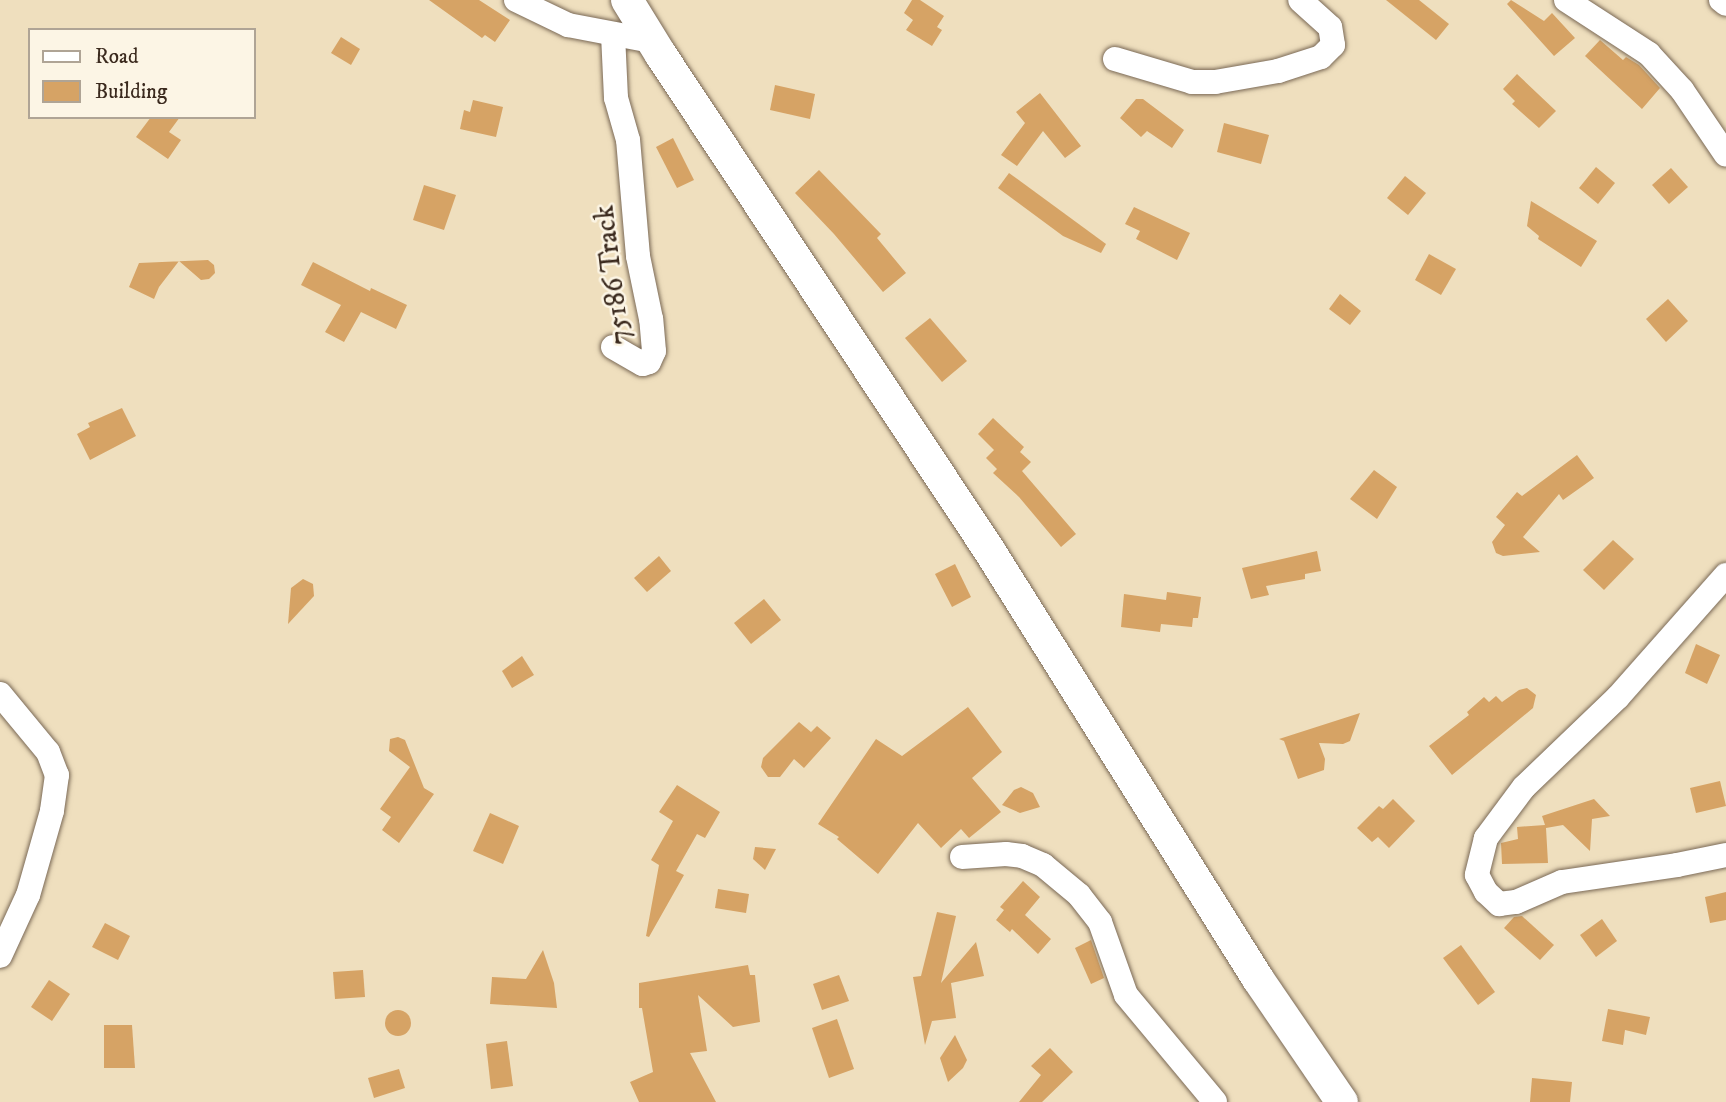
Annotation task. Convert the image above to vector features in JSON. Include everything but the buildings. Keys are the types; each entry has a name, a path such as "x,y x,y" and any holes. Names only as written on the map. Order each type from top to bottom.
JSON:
{"street":[{"path":"516,0 568,25 652,41"},
{"path":"627,0 989,550 1258,979 1342,1102"},
{"path":"1115,59 1192,82 1214,82 1278,71 1321,57 1333,45 1330,27 1300,0"},
{"path":"1566,0 1649,54 1682,90 1726,155"},
{"path":"1721,0 1726,4"},
{"name":"75186 Track","path":"613,35 617,98 628,140 638,256 651,319 654,351 649,362 643,364 613,347"},
{"path":"1726,575 1618,697 1524,787 1486,838 1477,875 1486,892 1499,904 1516,902 1562,882 1726,855"},
{"path":"0,694 48,752 57,775 52,811 28,895 0,956"},
{"path":"962,857 1006,853 1022,856 1043,864 1079,895 1100,922 1125,995 1215,1102"}]}
